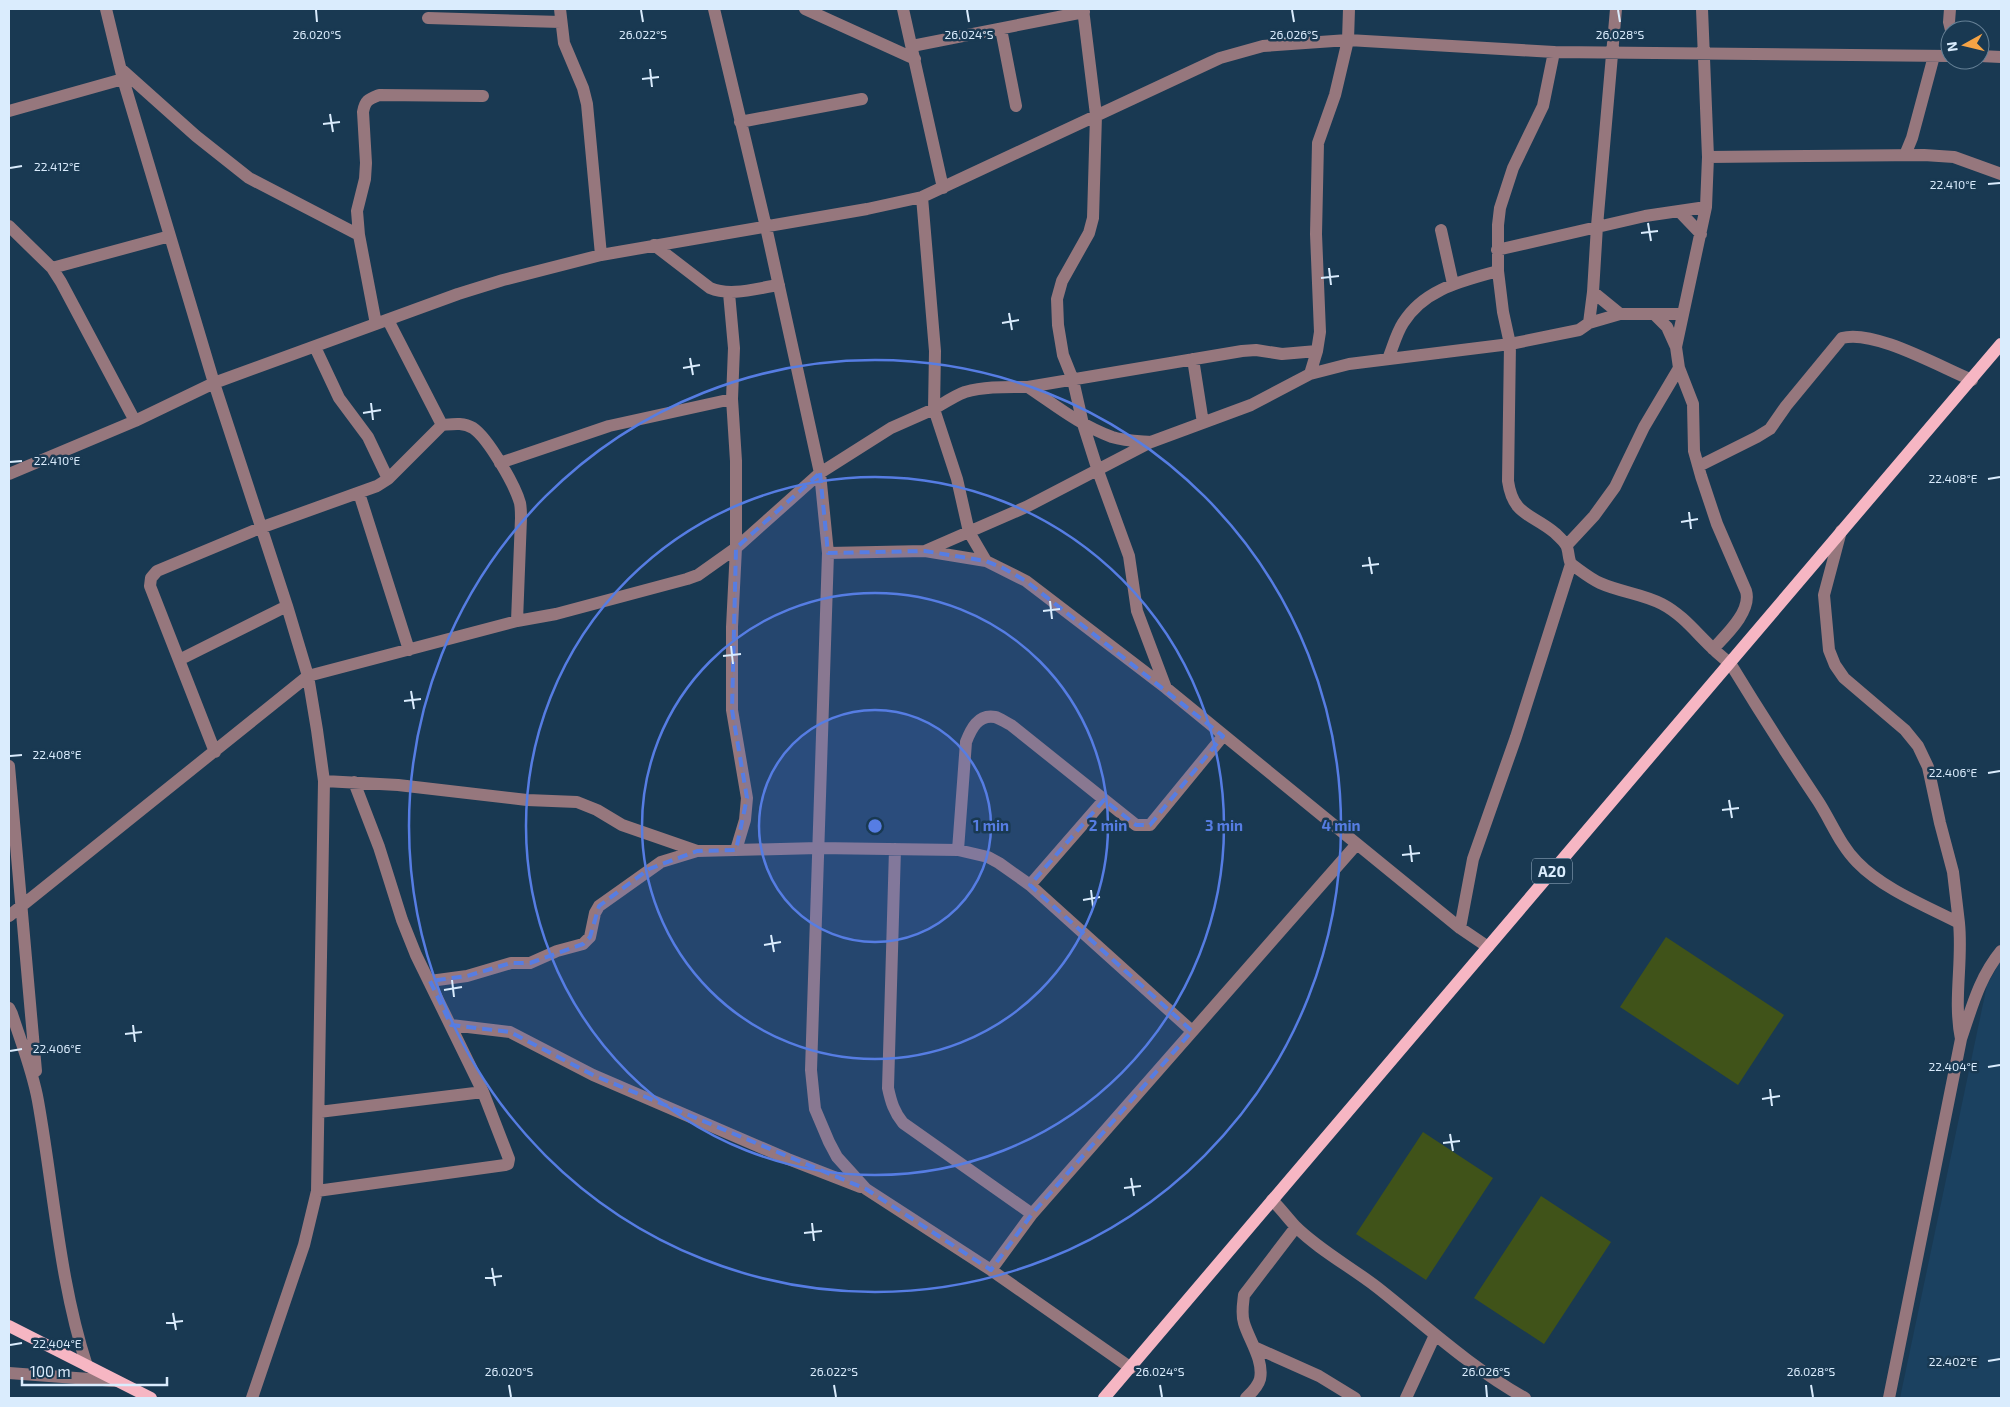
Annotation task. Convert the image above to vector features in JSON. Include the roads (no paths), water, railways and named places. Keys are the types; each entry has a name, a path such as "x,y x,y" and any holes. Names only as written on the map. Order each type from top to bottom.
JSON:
{"main road":[{"name":"A20","path":"1104,1398 2001,344"},
{"path":"9,1326 151,1398"}],"street":[{"path":"106,9 122,74 214,383 308,676 324,781 317,1191 304,1245 252,1398"},
{"path":"560,9 564,44 583,88 587,104 600,255"},
{"path":"805,9 913,52 1001,29 1084,11 1096,114 1093,218 1089,234 1062,281 1057,299 1058,325 1063,355 1073,380 1098,471 1128,556 1137,611 1166,688"},
{"path":"903,9 943,188"},
{"path":"1310,374 1320,332 1316,234 1318,143 1335,95 1348,40 1349,9"},
{"path":"1589,323 1594,292 1597,226 1616,9"},
{"path":"1676,347 1706,207 1708,157 1702,9"},
{"path":"716,10 820,473 828,553 811,1070 812,1094 815,1109 823,1130 837,1157 866,1189"},
{"path":"428,18 560,22"},
{"path":"1001,29 1016,106"},
{"path":"9,474 135,421 214,383 485,286 600,255 867,210 922,197 1096,114 1220,58 1263,46 1348,40 1554,52 1940,56"},
{"path":"1460,928 1473,859 1516,738 1571,564 1567,545 1543,524 1519,510 1509,493 1510,344 1503,312 1497,250 1500,208 1513,168 1543,106 1554,52"},
{"path":"1905,155 1921,108 1934,56"},
{"path":"9,111 122,74"},
{"path":"122,74 249,178 359,235"},
{"path":"442,425 382,322 359,235 357,211 365,179 366,164 364,103 368,99 379,95 483,96"},
{"path":"740,122 862,99"},
{"path":"1708,157 1905,155 1954,157 2001,174"},
{"path":"922,197 935,351 934,409 957,479 969,532 986,561"},
{"path":"1497,250 1597,226 1706,207"},
{"path":"1679,211 1701,234"},
{"path":"9,226 52,268 135,421"},
{"path":"1441,230 1453,284"},
{"path":"52,268 170,236"},
{"path":"654,246 718,292 779,285"},
{"path":"1388,359 1402,325 1411,312 1428,295 1453,284 1498,271"},
{"path":"729,292 734,348 732,399 736,461 732,710 747,798 745,820 736,850"},
{"path":"1594,292 1620,314"},
{"path":"925,552 1026,507 1151,442 1251,405 1310,374 1349,364 1510,344 1579,330 1589,323 1620,314 1682,314"},
{"path":"1654,314 1667,327 1676,347 1679,368 1693,404 1694,451 1717,524 1747,596 1746,606 1728,632 1713,649"},
{"path":"1699,466 1758,438 1770,429 1786,406 1842,338 1850,336 1882,340 1972,380"},
{"path":"315,346 338,398 368,437 388,479"},
{"path":"9,916 308,676 517,622 556,614 698,575 736,548 820,473 891,428 934,409 963,393 999,386 1028,387 1242,351 1256,350 1275,354 1317,351"},
{"path":"1193,359 1203,423"},
{"path":"1567,545 1594,516 1615,487 1644,427 1679,368"},
{"path":"1028,387 1084,424 1112,437 1151,442"},
{"path":"500,463 609,426 732,399"},
{"path":"215,752 150,586 151,578 157,571 260,528 377,486 388,479 442,425 462,424 472,427 483,437 517,493 521,506 517,622"},
{"path":"359,493 409,650"},
{"path":"1841,531 1824,595 1828,650 1844,678 1905,730 1918,746 1928,767 1953,872 1960,937 1956,1003 1961,1039"},
{"path":"828,553 925,552 986,561 1026,581 1166,688 1460,928 1488,946"},
{"path":"1571,564 1599,583 1662,604 1680,616 1730,663 1787,756 1819,803 1830,824 1856,862 1901,893 1959,923"},
{"path":"179,660 287,606"},
{"path":"958,850 966,742 972,726 981,719 995,717 1011,725 1136,826 1150,824 1223,736"},
{"path":"9,766 38,1099 66,1286 76,1332 87,1366"},
{"path":"324,781 398,785 500,798 577,802 597,810 622,825 697,851"},
{"path":"317,1191 508,1164 508,1155 483,1092 416,955 402,920 379,847 354,782"},
{"path":"1030,885 1104,800"},
{"path":"991,1270 1032,1214 1356,845"},
{"path":"430,981 467,976 511,963 530,963 541,960 557,951 583,944 590,937 595,913 599,906 661,862 697,851 818,848 958,850 988,857 1030,885 1192,1031"},
{"path":"895,849 888,1088 892,1104 897,1115 904,1123 1032,1214"},
{"path":"1889,1398 1961,1039 1980,984 1989,966 2001,951"},
{"path":"9,1008 38,1099"},
{"path":"451,1025 510,1032 593,1076 788,1159 866,1189 991,1270 1131,1368"},
{"path":"319,1112 483,1092"},
{"path":"1272,1200 1296,1227 1377,1288 1435,1335 1507,1388 1525,1398"},
{"path":"1246,1398 1256,1388 1260,1379 1259,1363 1243,1321 1242,1307 1244,1295 1296,1227"},
{"path":"1406,1398 1435,1335"},
{"path":"1254,1347 1319,1376 1355,1398"},
{"path":"9,1373 116,1381"}]}
